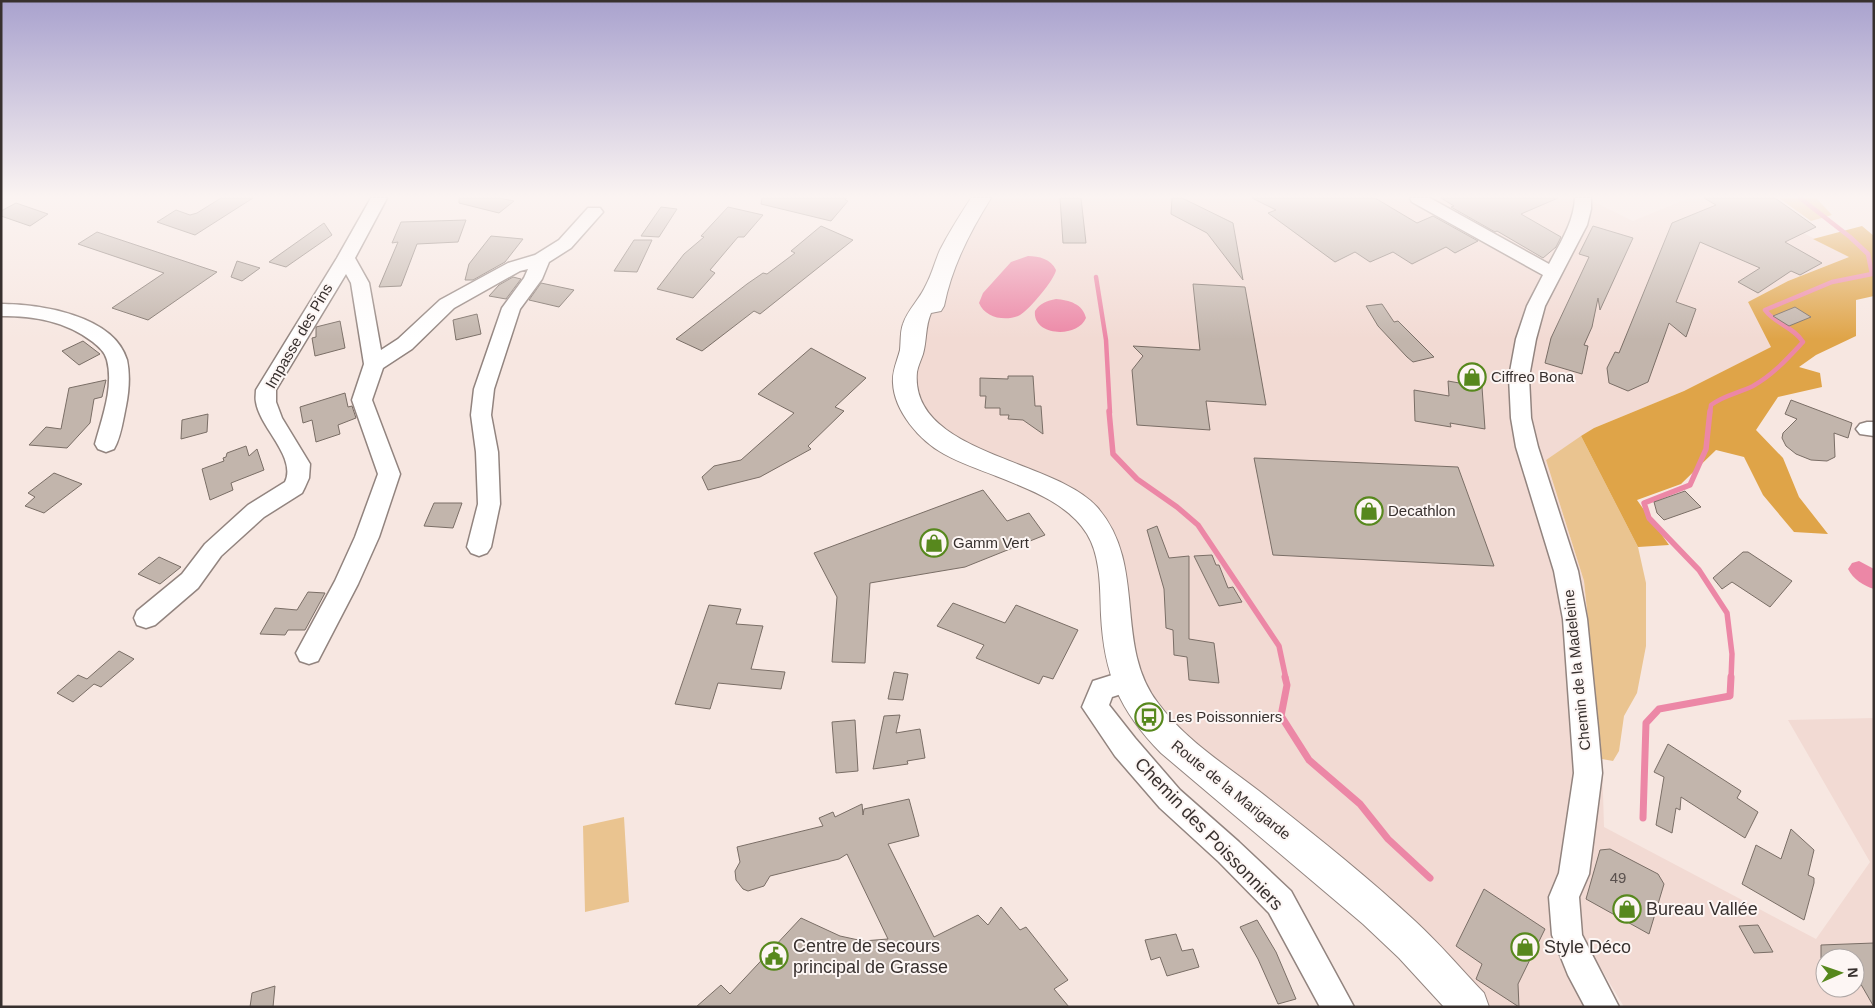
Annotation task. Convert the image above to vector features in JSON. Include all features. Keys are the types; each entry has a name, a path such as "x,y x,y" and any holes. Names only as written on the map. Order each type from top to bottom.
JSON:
{"main road":[{"name":"Route de la Marigarde","path":"954,245 936,289 927,328 911,352 905,372 908,397 921,421 952,447 1047,488 1069,500 1086,513 1098,529 1109,551 1115,586 1120,654 1128,681 1149,717 1185,754 1259,813 1386,920 1470,1007"}],"street":[{"name":"Impasse des Pins","path":"146,618 190,581 213,550 256,511 294,487 298,478 299,464 272,418 266,402 266,390 353,245"},
{"path":"374,364 405,344 447,304 514,267 541,259 563,245"},
{"path":"1502,245 1552,273"},
{"name":"Chemin de la Madeleine","path":"1567,245 1536,306 1526,339 1519,377 1521,418 1534,472 1566,571 1575,619 1588,773 1574,874 1564,897 1567,935 1579,964 1602,1005"},
{"path":"309,653 367,537 389,474 362,400 374,364 360,283 346,258"},
{"path":"478,546 489,504 487,452 481,414 484,390 511,308 533,279 541,259"},
{"path":"1,310 44,314 63,318 103,340 112,348 117,360 119,394 106,444"},
{"name":"Chemin des Poissonniers","path":"1128,681 1102,689 1095,707 1125,747 1170,799 1229,852 1280,902 1338,1007"}],"shaded area":[{"path":"959,245 1826,245 1849,257 1788,281 1748,302 1772,347 1684,391 1594,428 1546,460 1584,581 1602,759 1604,827 1816,939 1870,862 1788,720 1874,718 1874,1007 1624,1007 1587,945 1567,902 1601,1007 1467,1007 1135,698 1087,516 925,425 901,364"},
{"path":"1825,245 1874,245 1874,296 1856,300 1856,336 1816,355 1799,367 1820,373 1822,387 1778,397 1756,430 1783,458 1799,497 1828,534 1794,532 1763,495 1744,457 1716,450 1681,484 1637,500 1669,545 1638,547 1581,436 1594,428 1684,391 1771,347 1748,302 1788,281 1849,257"},
{"path":"1028,256 1044,259 1054,266 1055,274 1047,287 1020,315 1002,318 986,312 979,303 983,293 1011,262"},
{"path":"1056,299 1066,300 1082,309 1086,318 1081,325 1065,332 1047,330 1040,326 1036,319 1035,311 1044,303"},
{"path":"1581,436 1638,547 1646,583 1646,646 1637,693 1624,716 1619,751 1613,761 1602,759 1584,581 1546,460"},
{"path":"624,817 629,902 585,912 583,826"}],"building":[{"path":"81,245 136,245 217,272 148,320 112,308 164,273"},
{"path":"293,245 318,245 286,267 269,262"},
{"path":"397,245 417,245 401,286 379,287"},
{"path":"484,245 518,245 505,262 473,280 465,280 469,264"},
{"path":"631,245 650,245 637,272 614,271"},
{"path":"695,245 731,245 710,270 715,273 693,298 657,289 684,254"},
{"path":"798,245 847,245 760,314 754,311 702,351 676,339 747,284 763,273 767,274 795,253 791,251"},
{"path":"1216,245 1237,245 1243,280"},
{"path":"1312,245 1470,245 1455,253 1446,247 1412,264 1393,252 1370,262 1355,252 1335,262"},
{"path":"1521,245 1557,245 1543,258"},
{"path":"1583,245 1630,245 1600,310 1598,298 1592,327 1584,345 1588,346 1582,374 1545,363 1551,338 1589,257 1579,254"},
{"path":"1663,245 1699,245 1676,302 1696,309 1686,337 1669,323 1648,382 1628,391 1609,383 1607,368 1615,352 1619,353"},
{"path":"1707,245 1790,245 1822,263 1800,275 1791,271 1758,293 1738,282 1760,268"},
{"path":"237,261 260,268 242,281 231,277"},
{"path":"513,277 521,279 506,299 489,296 499,285"},
{"path":"541,283 574,290 559,307 529,300"},
{"path":"1193,284 1245,287 1266,405 1206,401 1210,430 1137,425 1132,370 1143,356 1133,346 1200,350"},
{"path":"1382,304 1394,322 1398,321 1434,357 1413,362 1407,357 1378,326 1366,306"},
{"path":"1795,307 1811,317 1789,326 1773,316"},
{"path":"477,314 481,334 456,340 453,320"},
{"path":"340,321 345,348 315,356 312,338 316,337 316,327"},
{"path":"83,341 100,354 79,365 62,351"},
{"path":"811,348 866,378 835,407 844,411 808,446 811,449 760,477 708,490 702,477 714,466 741,460 794,413 758,394"},
{"path":"1008,376 1033,376 1035,406 1041,406 1043,434 1023,420 1008,419 1009,415 1000,415 1000,408 985,408 986,396 980,396 980,378 1008,379"},
{"path":"106,380 102,397 94,399 90,423 67,448 29,445 46,427 61,429 69,388"},
{"path":"1448,381 1482,387 1485,429 1450,423 1451,427 1415,421 1414,390 1449,396"},
{"path":"345,393 348,407 352,406 356,418 338,425 340,434 316,442 312,420 303,423 300,407"},
{"path":"1791,400 1852,423 1848,438 1834,433 1835,457 1827,461 1811,460 1796,454 1786,446 1782,438 1783,433 1797,419 1785,414"},
{"path":"208,414 207,432 181,439 182,420"},
{"path":"246,446 249,456 257,449 264,470 231,483 233,490 210,500 202,469 224,461 223,458 226,457 227,453"},
{"name":"Decathlon","path":"1254,458 1458,467 1494,566 1273,555"},
{"path":"54,473 82,484 44,513 25,506 35,497 28,493"},
{"path":"983,490 1007,521 1029,513 1045,535 965,567 870,583 865,663 832,662 837,597 814,553"},
{"path":"1685,491 1701,507 1664,520 1657,513 1654,502"},
{"path":"434,503 462,503 453,528 424,526"},
{"path":"1157,526 1169,558 1189,556 1189,639 1214,643 1219,683 1189,680 1187,657 1174,655 1173,630 1166,628 1164,589 1147,530"},
{"path":"1743,552 1748,552 1792,581 1770,607 1732,582 1722,589 1713,578"},
{"path":"1212,555 1216,565 1219,565 1228,588 1233,587 1242,602 1219,606 1194,556"},
{"path":"159,557 181,567 160,584 138,574"},
{"path":"308,592 325,593 305,630 288,630 285,635 260,634 275,608 297,610"},
{"path":"953,603 1005,623 1016,605 1078,630 1053,679 1043,676 1039,684 976,658 984,645 937,626"},
{"path":"709,605 741,609 736,624 763,626 751,669 785,672 781,689 718,683 710,709 675,704"},
{"path":"119,651 134,659 101,687 94,684 73,702 57,693 78,675 87,679"},
{"path":"894,672 908,674 903,700 888,699"},
{"path":"900,715 896,733 920,729 925,758 907,761 908,764 873,769 884,716"},
{"path":"855,720 858,771 836,773 832,722"},
{"path":"1668,744 1741,791 1737,798 1758,812 1745,838 1681,797 1680,810 1676,808 1672,833 1656,825 1664,777 1654,772"},
{"path":"909,799 919,836 888,844 934,937 978,915 988,925 1001,907 1020,930 1026,927 1068,980 1054,989 1069,1007 696,1007 721,985 730,994 801,918 840,936 863,941 888,939 847,854 839,859 770,876 764,886 748,891 743,889 736,880 735,871 740,862 737,847 823,826 819,818 833,812 835,817 862,804 863,815 864,809"},
{"path":"1791,829 1814,850 1808,875 1814,878 1814,883 1804,920 1742,884 1756,845 1781,859"},
{"path":"1610,849 1658,874 1664,884 1649,934 1586,899 1600,850"},
{"path":"1484,889 1545,929 1518,984 1519,1007 1476,979 1482,964 1456,946"},
{"path":"1257,920 1276,952 1296,999 1278,1004 1258,959 1240,927"},
{"path":"1758,925 1773,952 1754,953 1739,926"},
{"path":"1176,934 1182,951 1193,949 1199,967 1167,976 1160,957 1151,960 1145,940"},
{"path":"1874,943 1874,1007 1865,991 1865,948 1821,948 1821,945"},
{"path":"275,986 273,1007 250,1007 252,993"}],"waterway":[{"path":"1710,413 1711,405 1726,396 1753,386 1767,377 1803,342 1795,333 1774,319 1765,310 1832,282 1872,274 1868,254 1859,245"},
{"path":"1096,277 1106,340 1110,413"},
{"path":"1109,411 1113,454 1137,479 1177,507 1198,525 1279,646 1286,679"},
{"path":"1710,411 1706,449 1690,485 1644,503 1649,518 1699,570 1727,613 1732,654 1731,679"},
{"path":"1859,569 1874,581"},
{"path":"1285,677 1287,685 1281,716 1309,760 1360,804 1388,839 1430,878"},
{"path":"1643,818 1646,723 1659,709 1730,696 1731,677"}],"place":[{"name":"Ciffreo Bona","path":"1472,377"},
{"name":"Decathlon","path":"1369,511"},
{"name":"Gamm Vert","path":"934,543"},
{"name":"Les Poissonniers","path":"1149,717"},
{"name":"Bureau Vallée","path":"1627,909"},
{"name":"Style Déco","path":"1525,947"},
{"name":"Centre de secours principal de Grasse","path":"774,956"}]}
